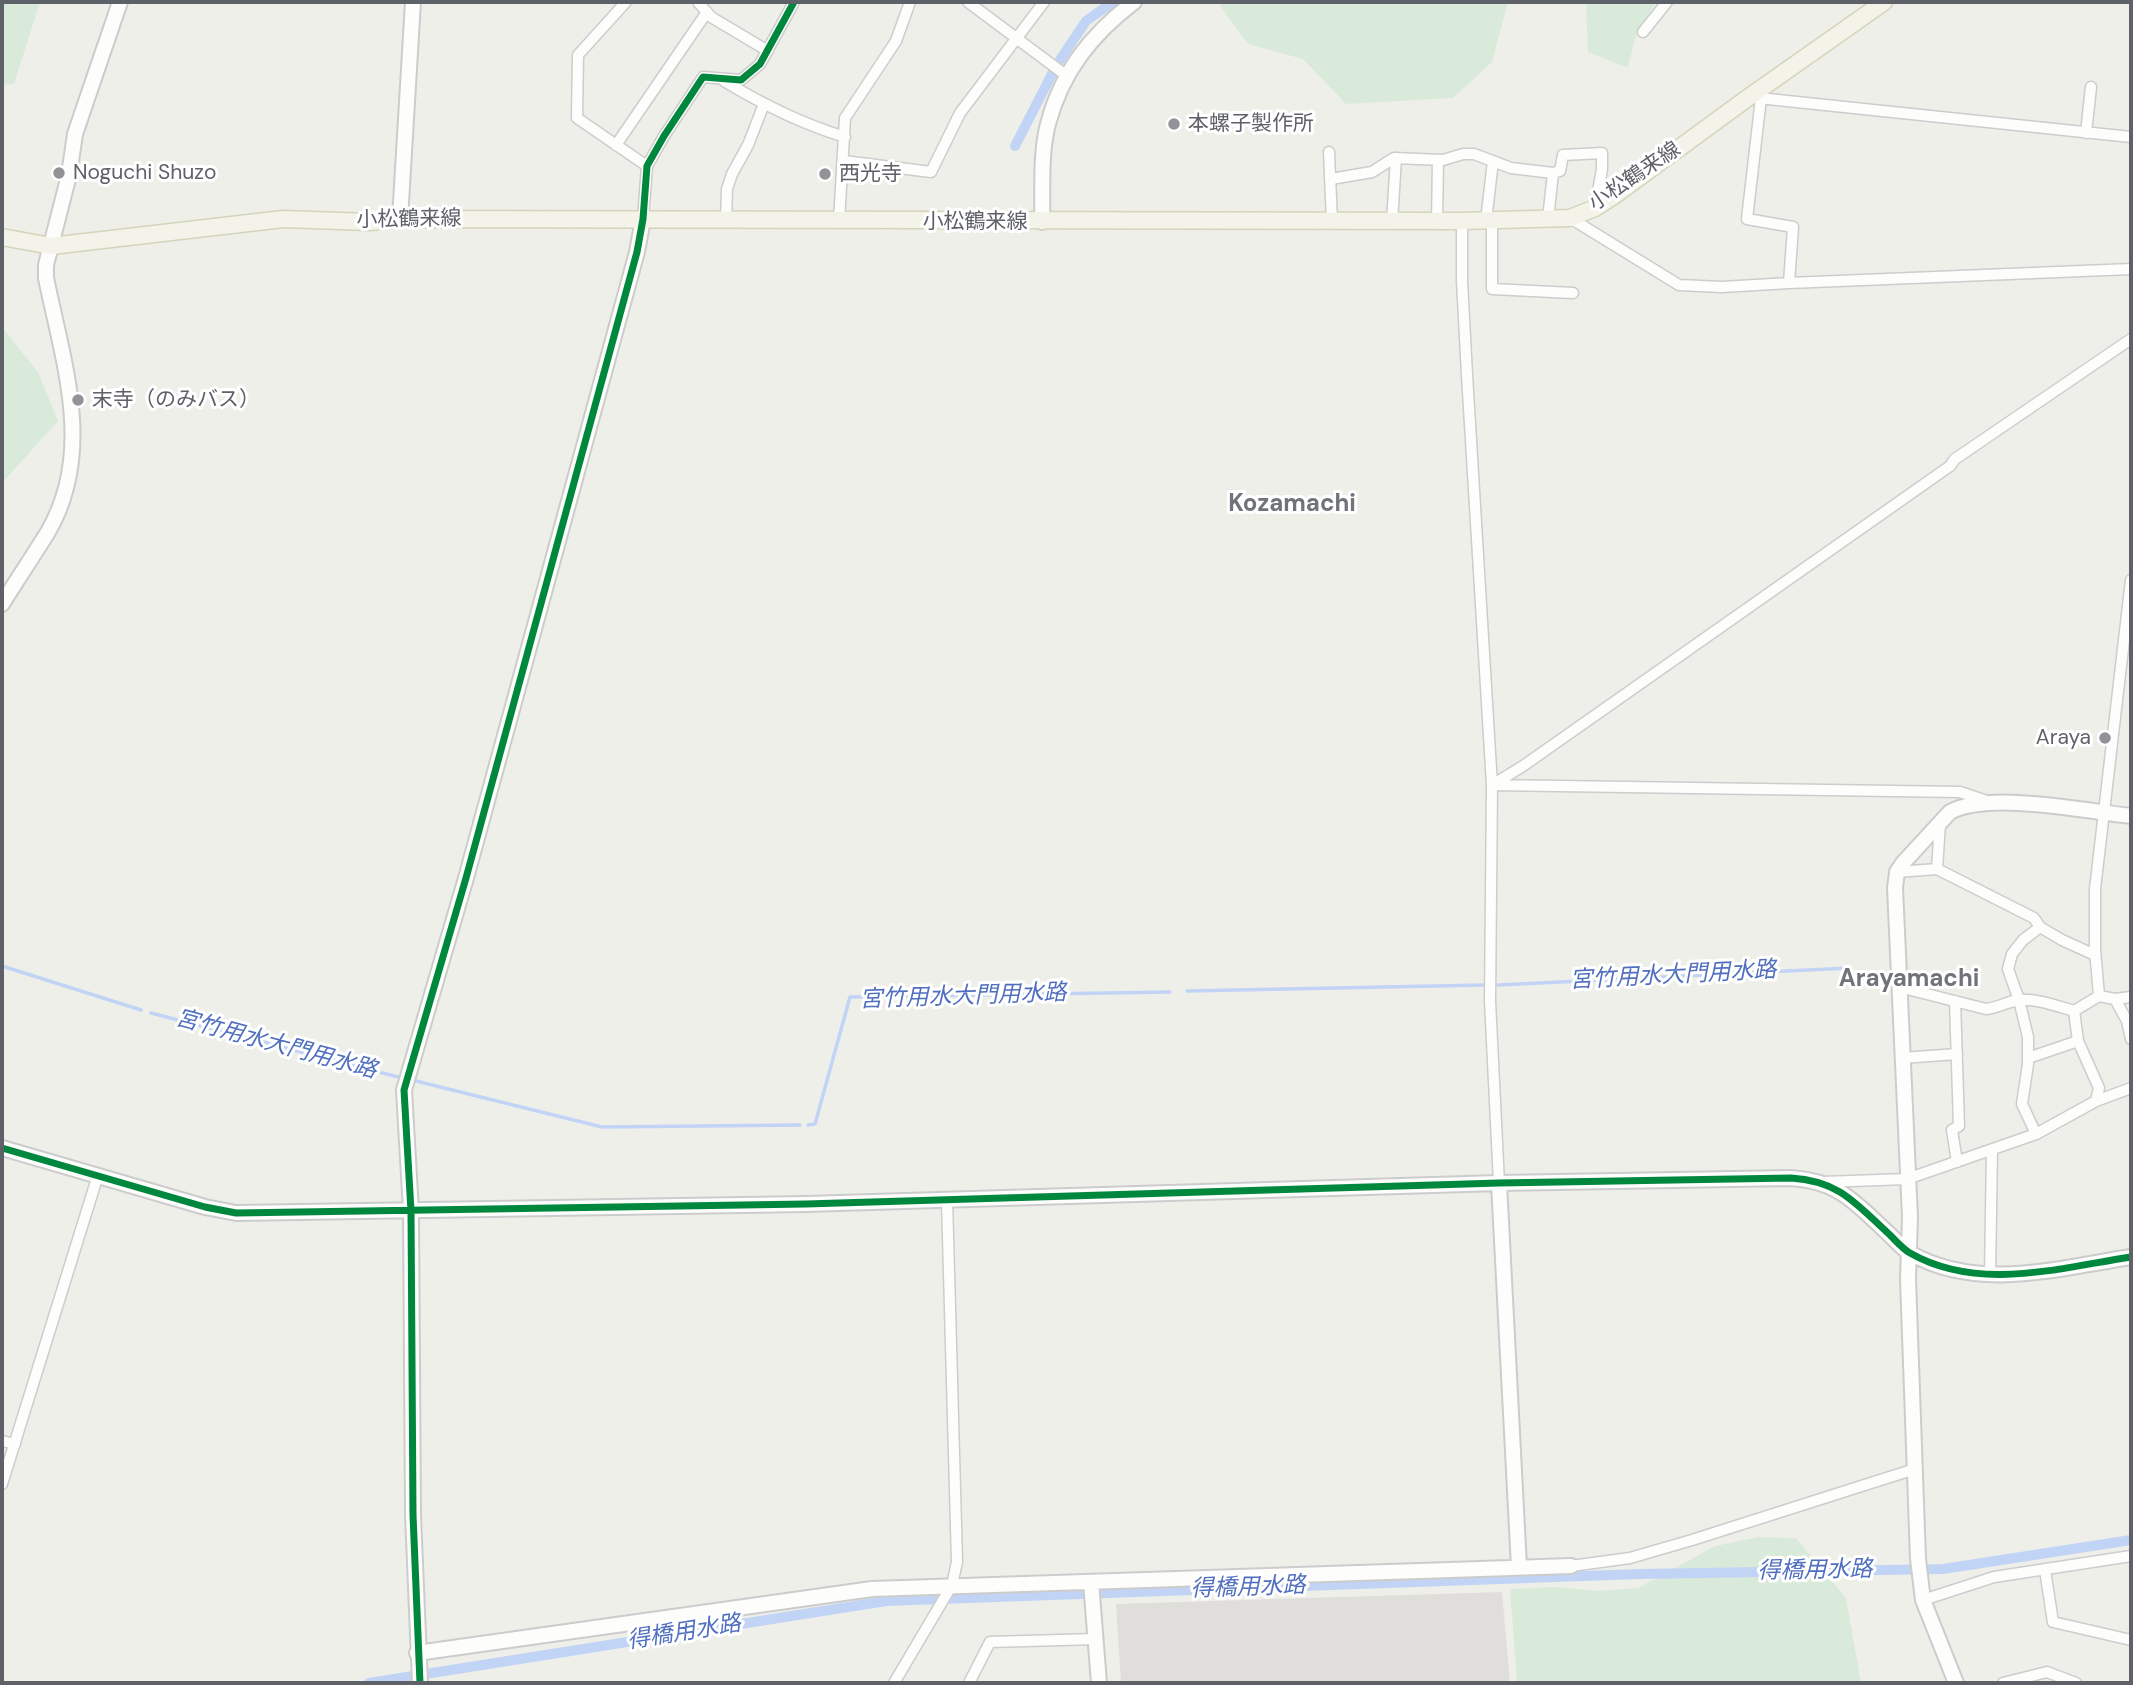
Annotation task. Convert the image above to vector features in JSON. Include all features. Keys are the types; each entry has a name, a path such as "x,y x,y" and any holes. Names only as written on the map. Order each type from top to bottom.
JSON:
{"main road":[{"name":"小松鶴来線","path":"2,237 51,246 283,219 370,222 400,219 1462,222 1570,218 1595,208 1755,97 1884,2"}],"street":[{"path":"2,604 48,532 72,468 74,439 70,391 46,278 79,121 120,2"},
{"path":"400,219 413,2"},
{"path":"626,2 578,55 577,118 648,166"},
{"path":"698,2 711,17 768,51"},
{"path":"794,2 760,64 741,80 702,77 648,166 637,252 466,878 404,1090 411,1211 412,1490 419,1671 872,1589 1092,1591 1572,1566 1629,1558 1915,1469"},
{"path":"839,221 845,118 896,41 910,2"},
{"path":"968,2 1067,76"},
{"path":"844,161 931,172 960,113 1044,2"},
{"path":"1042,222 1047,125 1067,76 1079,54 1114,17 1135,2"},
{"path":"1643,32 1667,2"},
{"path":"616,145 707,12"},
{"path":"721,79 812,127 845,137"},
{"path":"2086,132 2091,87"},
{"path":"1789,282 1793,227 1747,219 1755,97 2131,137"},
{"path":"726,220 727,189 764,104"},
{"path":"1329,152 1332,222"},
{"path":"1331,179 1372,172 1396,158 1437,160 1463,153 1474,154 1511,168 1553,173 1560,171 1563,155 1602,153 1595,208"},
{"path":"1392,222 1396,158"},
{"path":"1437,160 1437,222"},
{"path":"1493,161 1489,221 1492,289 1573,292"},
{"path":"1548,219 1553,173"},
{"path":"1570,218 1679,285 1722,288 1789,282 2131,269"},
{"path":"1462,222 1467,375 1492,785 1490,1001 1519,1567"},
{"path":"1492,785 1950,466 1955,459 2131,339"},
{"path":"2099,996 2095,955 2095,889 2131,580"},
{"path":"1492,785 1960,792 1990,802 2131,816"},
{"path":"1956,1683 1923,1600 1920,1582 1897,872 1950,812 1961,806 1990,802"},
{"path":"1937,869 1940,823"},
{"path":"1897,872 1937,869 2034,918 2040,927 2095,955"},
{"path":"2036,1134 2022,1104 2028,1037 2008,969 2012,954 2023,940 2040,927"},
{"path":"1899,987 1986,1009 1999,1008 2019,1000 2074,1011 2099,996 2115,999 2131,997"},
{"path":"2115,999 2127,1021 2131,1039"},
{"path":"1955,1001 1959,1126 1952,1130 1957,1162"},
{"path":"2074,1011 2078,1041 2099,1088 2096,1101"},
{"path":"2028,1058 2078,1041"},
{"path":"1902,1058 1957,1054"},
{"path":"1819,1183 1907,1179 2036,1134 2096,1101 2131,1088"},
{"path":"2,1148 205,1207 236,1213 947,1200 1499,1183 1791,1178 1809,1179 1838,1189 1909,1252 1941,1266 1968,1273 2018,1274 2131,1257"},
{"path":"1990,1275 1992,1150"},
{"path":"2,1484 98,1175"},
{"path":"894,1683 950,1589 957,1562 947,1200"},
{"path":"2,1441 15,1444"},
{"path":"1923,1600 1994,1577 2131,1556"},
{"path":"2045,1570 2053,1622 2131,1640"},
{"path":"1092,1591 1099,1683"},
{"path":"969,1683 990,1642 1096,1639"},
{"path":"2003,1683 2047,1672 2076,1683"}],"shaded area":[{"path":"1502,1592 1510,1683 1121,1683 1116,1604"}],"green space":[{"path":"2,2 40,2 14,84 2,85"},
{"path":"1224,2 1508,2 1492,62 1453,98 1346,104 1303,59 1248,44 1220,6"},
{"path":"1586,2 1656,2 1635,38 1628,68 1588,52"},
{"path":"2,327 38,372 58,421 2,483"},
{"path":"1758,1537 1796,1538 1846,1598 1861,1683 1517,1683 1510,1589 1556,1587 1598,1591 1638,1588 1715,1546"}],"waterway":[{"path":"1060,60 1086,21 1113,2"},
{"path":"1015,146 1053,72"},
{"name":"宮竹用水大門用水路","path":"2,966 141,1010"},
{"name":"宮竹用水大門用水路","path":"1498,985 1849,968"},
{"name":"宮竹用水大門用水路","path":"1187,991 1484,985"},
{"name":"宮竹用水大門用水路","path":"808,1125 815,1124 850,997 1170,992"},
{"name":"宮竹用水大門用水路","path":"151,1013 402,1078"},
{"name":"宮竹用水大門用水路","path":"412,1080 602,1127 800,1125"},
{"name":"得橋用水路","path":"369,1683 886,1601 1640,1574 1943,1569 2131,1540"}],"cycle path":[{"path":"420,1683 413,1515 411,1211 404,1090 466,878 637,252 643,219 647,166 703,77 741,80 760,64 794,2"},
{"path":"2,1148 205,1207 236,1213 806,1204 1499,1183 1791,1178 1808,1180 1835,1189 1857,1204 1907,1251 1936,1265 1963,1272 2019,1274 2131,1257"}],"place":[{"name":"本螺子製作所","path":"1174,124"},
{"name":"Noguchi Shuzo","path":"59,173"},
{"name":"西光寺","path":"825,174"},
{"name":"末寺（のみバス）","path":"78,400"},
{"name":"Araya","path":"2105,738"}],"district":[{"name":"Kozamachi","path":"1292,505"},
{"name":"Arayamachi","path":"1909,980"}]}
